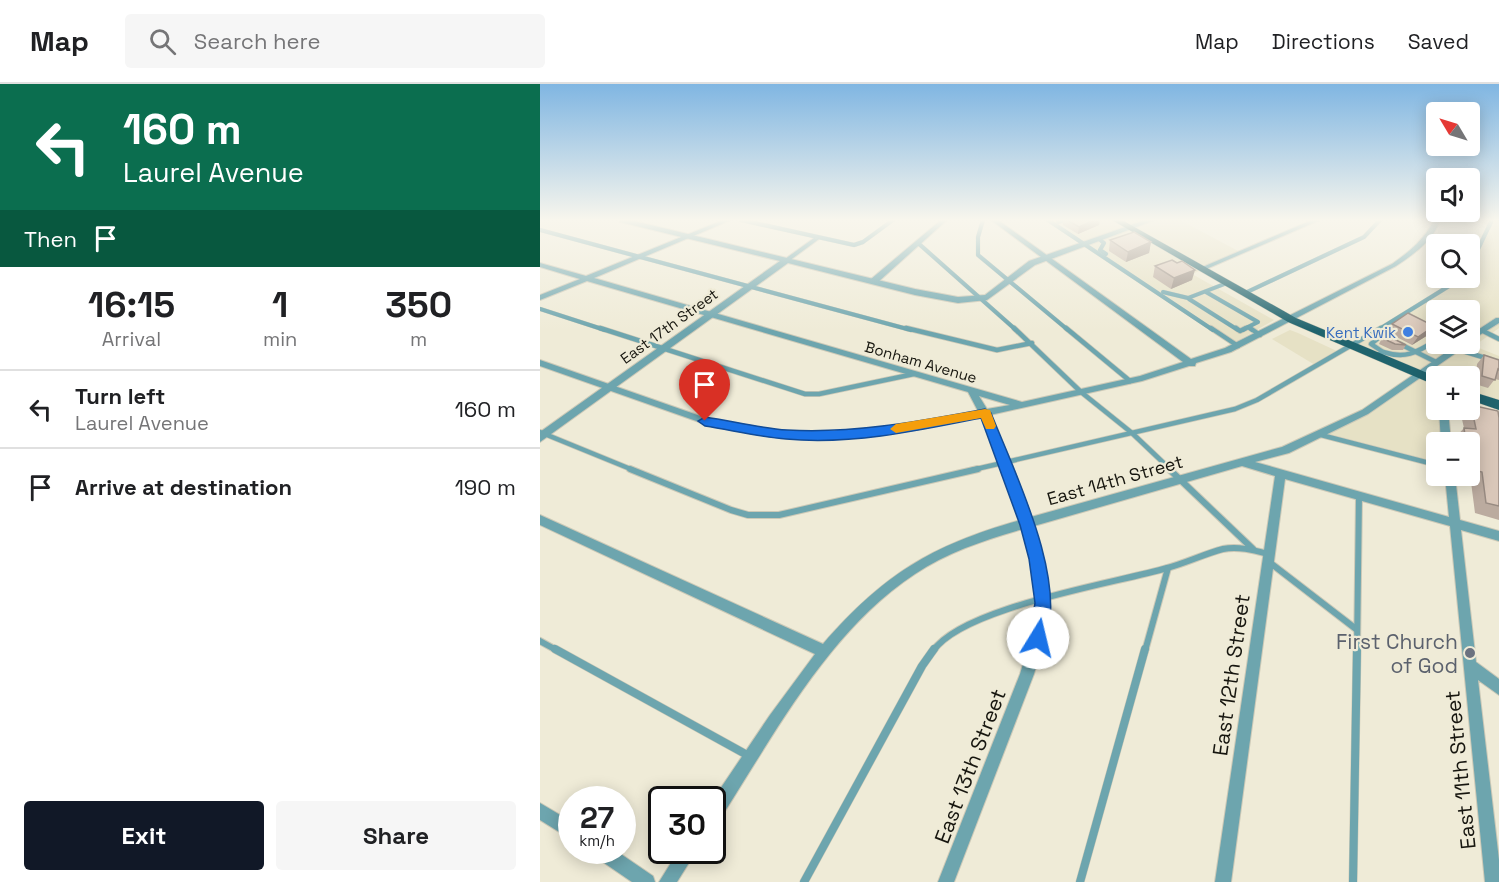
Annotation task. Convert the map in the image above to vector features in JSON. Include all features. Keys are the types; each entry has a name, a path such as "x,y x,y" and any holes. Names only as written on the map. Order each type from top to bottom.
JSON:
{"main road":[{"path":"1181,257 1292,320 1350,347 1382,348 1417,375 1426,378"},
{"path":"1480,398 1499,405"}],"street":[{"path":"540,298 637,257"},
{"path":"776,257 941,297 979,299 993,294 1024,268 1044,258 1192,364"},
{"name":"East 17th Street","path":"542,435 791,257"},
{"path":"874,281 902,257"},
{"path":"1202,269 1230,257"},
{"name":"Bonham Avenue","path":"540,265 1022,405 1130,381 1192,364 1238,346 1292,320 1406,257"},
{"path":"1482,331 1499,320"},
{"path":"1417,375 1448,354"},
{"path":"540,363 705,421 786,435 850,435 915,427 1022,405"},
{"name":"East 14th Street","path":"726,795 824,651 863,608 901,577 941,553 971,540 1244,463 1321,435 1365,412 1417,375"},
{"name":"East 13th Street","path":"946,882 1024,682 1041,627 1043,599 1037,559 1028,525 985,413 972,391"},
{"path":"1244,463 1499,536"},
{"name":"East 12th Street","path":"1223,882 1264,555 1280,474"},
{"name":"East 11th Street","path":"1451,486 1493,882"},
{"path":"540,520 824,651"},
{"path":"1470,665 1499,688"},
{"path":"540,811 558,823"},
{"path":"621,864 647,882"},
{"path":"667,882 679,864"}],"lane":[{"path":"645,257 988,349 1018,347 1032,343"},
{"path":"934,257 1032,343 1081,392 1132,433 1264,555 1356,629"},
{"path":"981,257 1130,381"},
{"path":"1104,257 1238,346"},
{"path":"1111,257 1176,300 1189,299 1227,284"},
{"path":"1245,293 1321,257"},
{"path":"542,435 731,510 761,516 806,509 1235,409 1257,400 1350,347 1446,288"},
{"path":"1189,299 1240,331 1258,322 1206,292"},
{"path":"540,309 805,394 819,394 914,374"},
{"path":"1248,327 1260,335"},
{"path":"1482,331 1499,339"},
{"path":"1382,348 1405,358 1426,346"},
{"path":"1382,348 1401,347 1436,362"},
{"path":"1480,354 1499,362"},
{"path":"1321,435 1426,462"},
{"path":"1353,882 1359,496"},
{"path":"804,882 922,666 945,635 965,624 1043,599 1168,568 1233,548 1264,555"},
{"path":"1080,882 1168,568"},
{"path":"540,641 752,757"}],"shaded area":[{"path":"1106,257 1232,257 1192,274 1274,320 1235,342"},
{"path":"1480,257 1499,257 1499,328 1480,342 1480,300 1429,300 1450,288 1480,288"},
{"path":"1426,302 1426,354 1480,354 1480,348 1499,356 1499,406 1480,399 1480,366 1426,366 1426,420 1444,420 1445,432 1426,432 1426,459 1325,433 1416,375 1350,347"},
{"path":"1290,330 1339,352 1315,365 1272,339"}],"building":[{"path":"1172,260 1177,263 1182,261 1195,270 1174,278 1155,266"},
{"path":"1408,313 1426,322 1426,332 1418,337 1392,324"},
{"path":"1386,335 1406,345 1395,344 1382,338"},
{"path":"1484,355 1499,360 1499,370 1495,380 1482,376"},
{"path":"1480,407 1498,411 1499,506 1486,503 1482,472 1480,472 1480,432 1465,432 1464,428 1476,429 1474,420 1480,420"}],"slow traffic":[{"path":"896,429 985,413 990,426"}],"place":[{"name":"Kent Kwik","path":"1408,332"},
{"name":"First Church of God","path":"1470,653"}],"route":[{"path":"705,421 727,427 786,435 850,435 915,427 985,413 1028,525 1037,559 1043,603 1038,638"}]}
